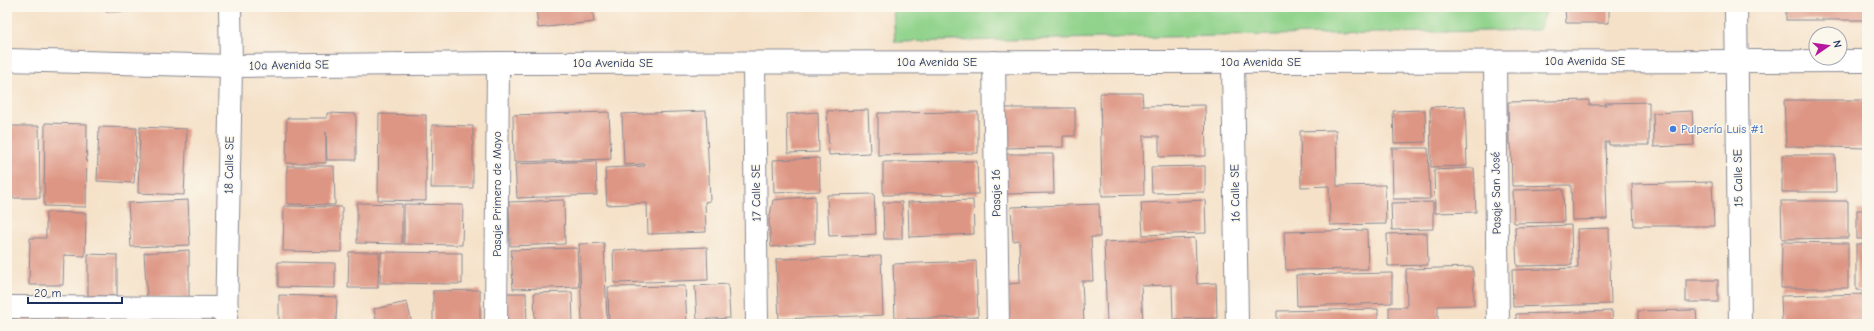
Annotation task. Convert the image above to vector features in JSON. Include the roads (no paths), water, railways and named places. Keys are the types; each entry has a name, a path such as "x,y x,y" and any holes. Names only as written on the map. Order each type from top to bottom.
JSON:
{"street":[{"name":"18 Calle SE","path":"226,316 231,66 230,7"},
{"name":"15 Calle SE","path":"1736,7 1740,324"},
{"name":"10a Avenida SE","path":"7,60 231,66 498,63 1867,61"},
{"name":"Pasaje 16","path":"994,62 998,324"},
{"name":"16 Calle SE","path":"1233,62 1237,324"},
{"name":"Pasaje San José","path":"1494,62 1498,324"},
{"name":"Pasaje Primero de Mayo","path":"496,324 498,63"},
{"name":"17 Calle SE","path":"754,63 757,324"},
{"path":"7,307 226,316"}],"place":[{"name":"Pulpería Luis #1","path":"1673,129"}]}
